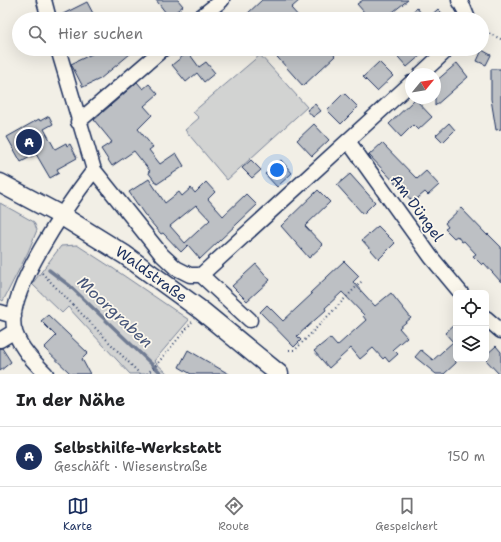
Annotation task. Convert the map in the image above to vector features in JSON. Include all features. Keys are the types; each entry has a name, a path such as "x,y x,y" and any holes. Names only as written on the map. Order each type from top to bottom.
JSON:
{"main road":[{"name":"Waldstraße","path":"0,183 62,216 126,255 202,311 279,374"}],"street":[{"path":"44,0 48,12"},
{"path":"207,12 222,0"},
{"path":"459,0 465,12"},
{"name":"Waldstraße","path":"60,56 78,122 94,170 162,255 176,268 190,275 201,275 250,320"},
{"path":"78,122 155,56"},
{"path":"427,68 440,56"},
{"path":"201,275 405,89"},
{"name":"Am Düngel","path":"348,141 431,257 458,290"},
{"path":"46,374 24,350 15,331 14,316 18,298 31,268 73,198 94,170"},
{"path":"0,312 14,316"},
{"path":"489,321 501,331"},
{"path":"0,340 15,331"}],"path":[{"path":"489,33 501,39"},
{"path":"31,268 38,270 140,374"},
{"path":"289,350 295,350 362,281"},
{"path":"147,374 202,311"}],"shaded area":[{"path":"259,56 261,56 307,107 227,180 185,130 199,118 193,112"},
{"path":"0,203 34,222 37,230 28,252 3,301 0,299"},
{"path":"77,245 189,320 154,361 168,374 130,374 68,307 62,313 32,284 61,246"}],"building":[{"path":"156,0 178,0 183,6 175,12 165,12"},
{"path":"262,0 300,0 291,8 295,12 249,12"},
{"path":"363,0 408,0 393,12 364,12 357,4"},
{"path":"87,2 92,12 67,12"},
{"path":"417,8 420,12 412,12"},
{"path":"489,54 491,55 486,65 477,61 479,56 489,56"},
{"path":"88,56 128,56 100,79 83,87 71,64"},
{"path":"183,56 191,56 199,67 206,62 215,73 204,82 197,73 186,82 172,65"},
{"path":"276,56 335,56 303,86"},
{"path":"397,56 420,56 407,67"},
{"path":"379,62 393,76 377,91 363,77"},
{"path":"457,63 468,77 441,101 441,77"},
{"path":"491,69 501,69 501,129 496,130 491,99"},
{"path":"137,82 143,89 149,84 158,94 144,106 152,115 138,129 153,147 149,150 160,164 176,153 184,166 157,184 148,172 150,171 134,151 112,166 101,149 112,142 94,120"},
{"path":"344,93 358,107 341,124 327,110"},
{"path":"315,104 321,111 313,117 307,110"},
{"path":"410,104 420,104 432,117 418,130 413,125 401,137 389,124"},
{"path":"49,116 53,124 44,129 55,149 66,143 67,146 70,144 77,158 57,169 59,173 50,178 36,154 21,162 7,137 39,119 40,121"},
{"path":"449,123 455,130 443,142 436,135"},
{"path":"314,124 329,140 312,156 297,140"},
{"path":"382,143 417,179 426,171 439,185 428,195 425,192 413,202 369,155"},
{"path":"251,160 261,170 252,178 242,168"},
{"path":"281,160 292,173 277,187 265,174"},
{"path":"350,174 375,202 363,214 337,185"},
{"path":"149,179 165,203 179,192 182,196 191,188 195,193 206,182 215,192 208,199 223,216 246,194 257,205 200,259 188,245 181,252 163,233 161,234 144,214 129,192","holes":["196,205 210,220 185,243 170,226"]},
{"path":"318,190 330,202 305,226 323,245 309,258 281,226"},
{"path":"461,208 501,247 501,282 484,263 482,265 473,256 476,254 464,241 462,242 457,236 454,238 445,229 448,227 445,223"},
{"path":"378,226 395,243 379,259 362,240"},
{"path":"344,261 359,276 353,282 375,306 391,293 411,318 399,328 407,337 393,349 398,354 389,362 385,357 383,359 373,348 360,359 351,348 329,368 314,351 330,338 337,346 366,320 363,316 364,315 342,292 325,308 326,310 297,336 301,340 294,347 260,312 267,305 283,321"},
{"path":"256,264 270,280 247,301 232,286"},
{"path":"48,315 88,353 82,359 90,374 71,374 44,348 56,336 41,321"},
{"path":"453,326 453,342 445,333"},
{"path":"453,342 453,362 456,363 444,374 436,374 415,357 421,350 433,360"},
{"path":"496,346 501,352 501,374 499,374 488,362 489,352"},
{"path":"0,348 2,348 11,362 0,371"},
{"path":"188,350 229,374 191,374 179,367"}],"waterway":[{"name":"Moorgraben","path":"49,270 70,286 162,374"}],"place":[{"name":"Selbsthilfe-Werkstatt","path":"29,142"}]}
